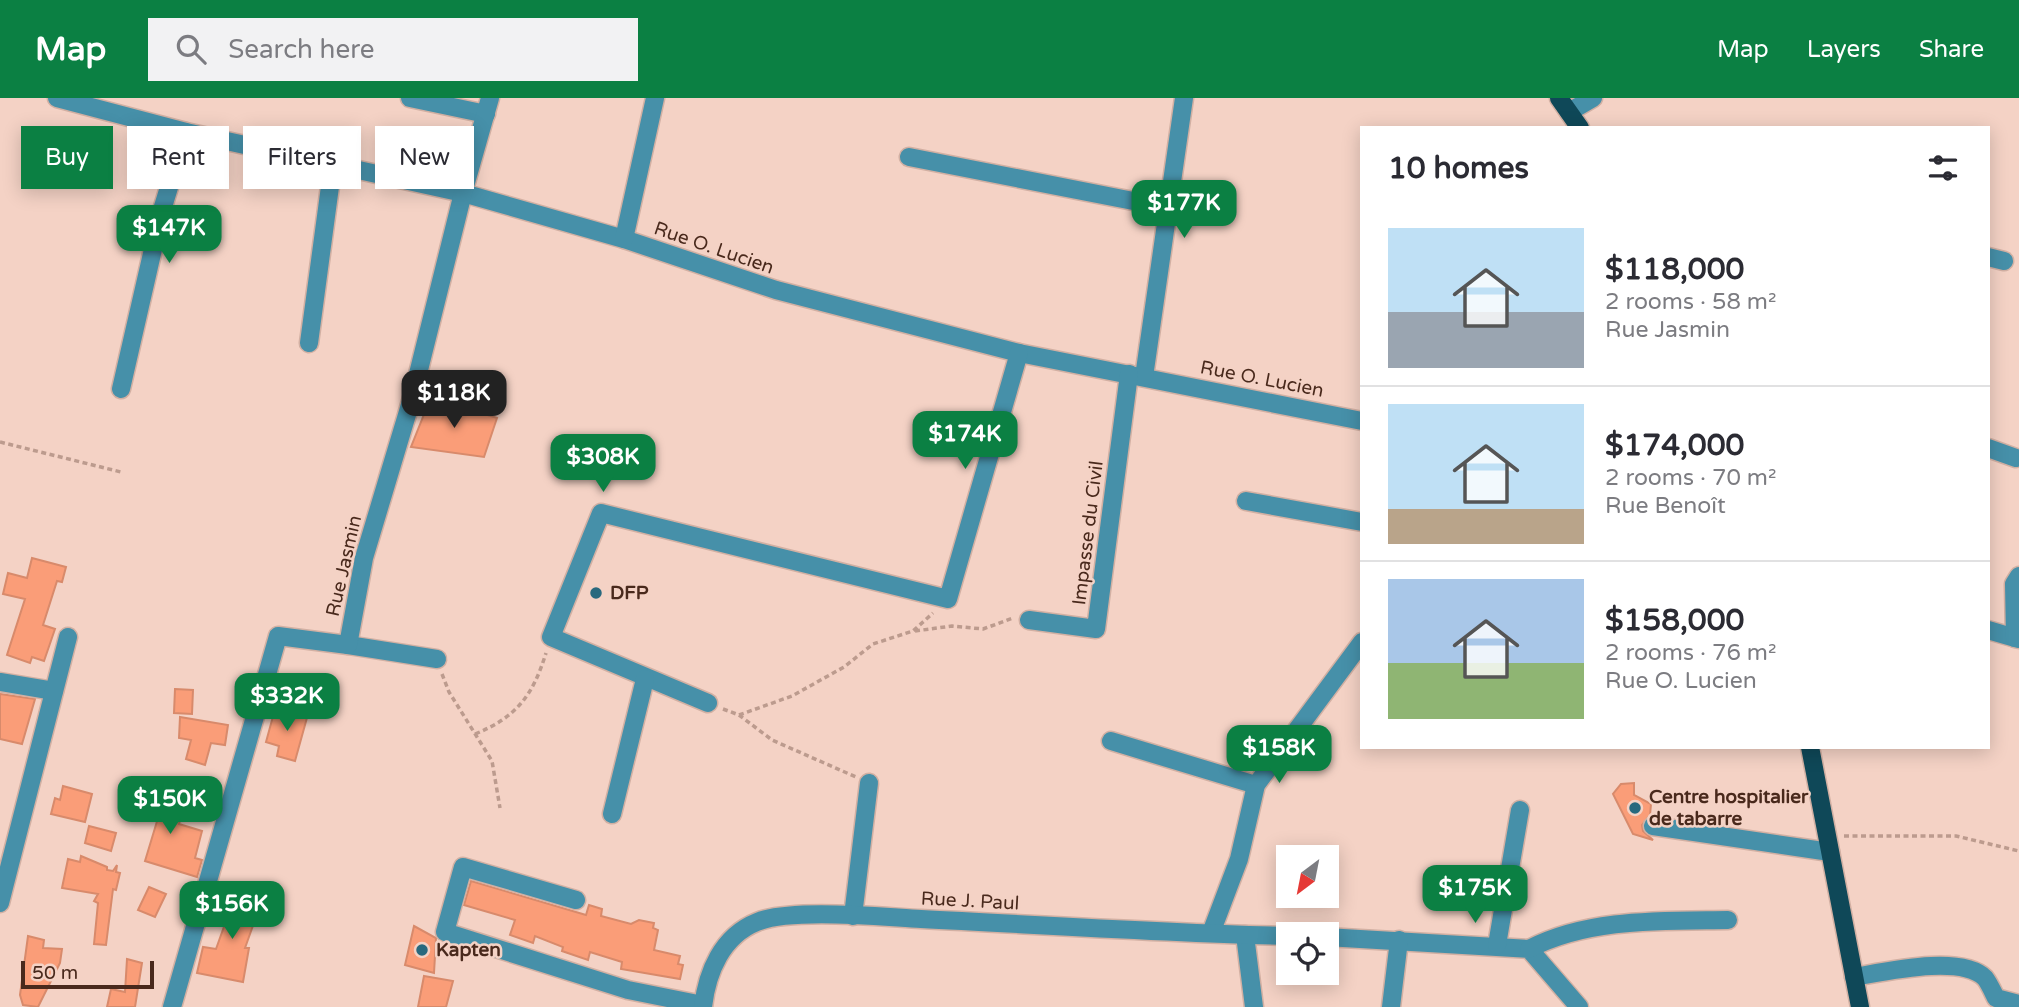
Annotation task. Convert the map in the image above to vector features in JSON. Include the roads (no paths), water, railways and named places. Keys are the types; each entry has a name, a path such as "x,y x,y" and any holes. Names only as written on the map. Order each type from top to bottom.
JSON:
{"main road":[{"path":"1564,105 1579,126"},
{"path":"1810,749 1860,1007"}],"street":[{"name":"Rue O. Lucien","path":"57,98 163,126"},
{"path":"410,98 488,106"},
{"path":"624,239 655,98"},
{"path":"1137,376 1169,208 1184,98"},
{"path":"1564,105 1593,98"},
{"name":"Rue Jasmin","path":"172,1007 278,636 348,645 364,558 412,398 463,193 488,106"},
{"path":"909,157 1169,208"},
{"name":"Rue O. Lucien","path":"361,170 463,193 624,239 776,290 1019,354 1360,421"},
{"path":"121,389 168,189"},
{"path":"309,343 330,189"},
{"path":"708,703 645,679 551,637 601,513 948,599 1019,354"},
{"name":"Impasse du Civil","path":"1029,620 1096,629 1137,376"},
{"path":"1990,449 2016,458"},
{"path":"1246,501 1360,522"},
{"path":"1990,631 2017,639 2014,584 2019,576"},
{"path":"0,904 68,637"},
{"path":"348,645 437,659"},
{"path":"1211,933 1239,859 1256,785 1360,645"},
{"path":"612,814 645,679"},
{"path":"0,682 54,691"},
{"path":"1111,741 1256,785"},
{"path":"853,916 869,783"},
{"path":"1497,946 1520,810"},
{"path":"1653,826 1828,844"},
{"path":"576,900 463,867 444,932 628,990 703,1006"},
{"name":"Rue J. Paul","path":"703,1006 708,979 727,942 743,929 777,916 853,916 1276,936"},
{"path":"1339,938 1529,949 1553,936 1599,926 1728,920"},
{"path":"1245,935 1254,1007"},
{"path":"1391,1007 1399,940"},
{"path":"1529,949 1579,1007"},
{"path":"1854,977 1925,966 1956,966 1984,977 1996,998 2019,1004"}],"place":[{"name":"DFP","path":"596,593"},
{"name":"Centre hospitalier de tabarre","path":"1635,808"},
{"name":"Kapten","path":"422,950"}]}
